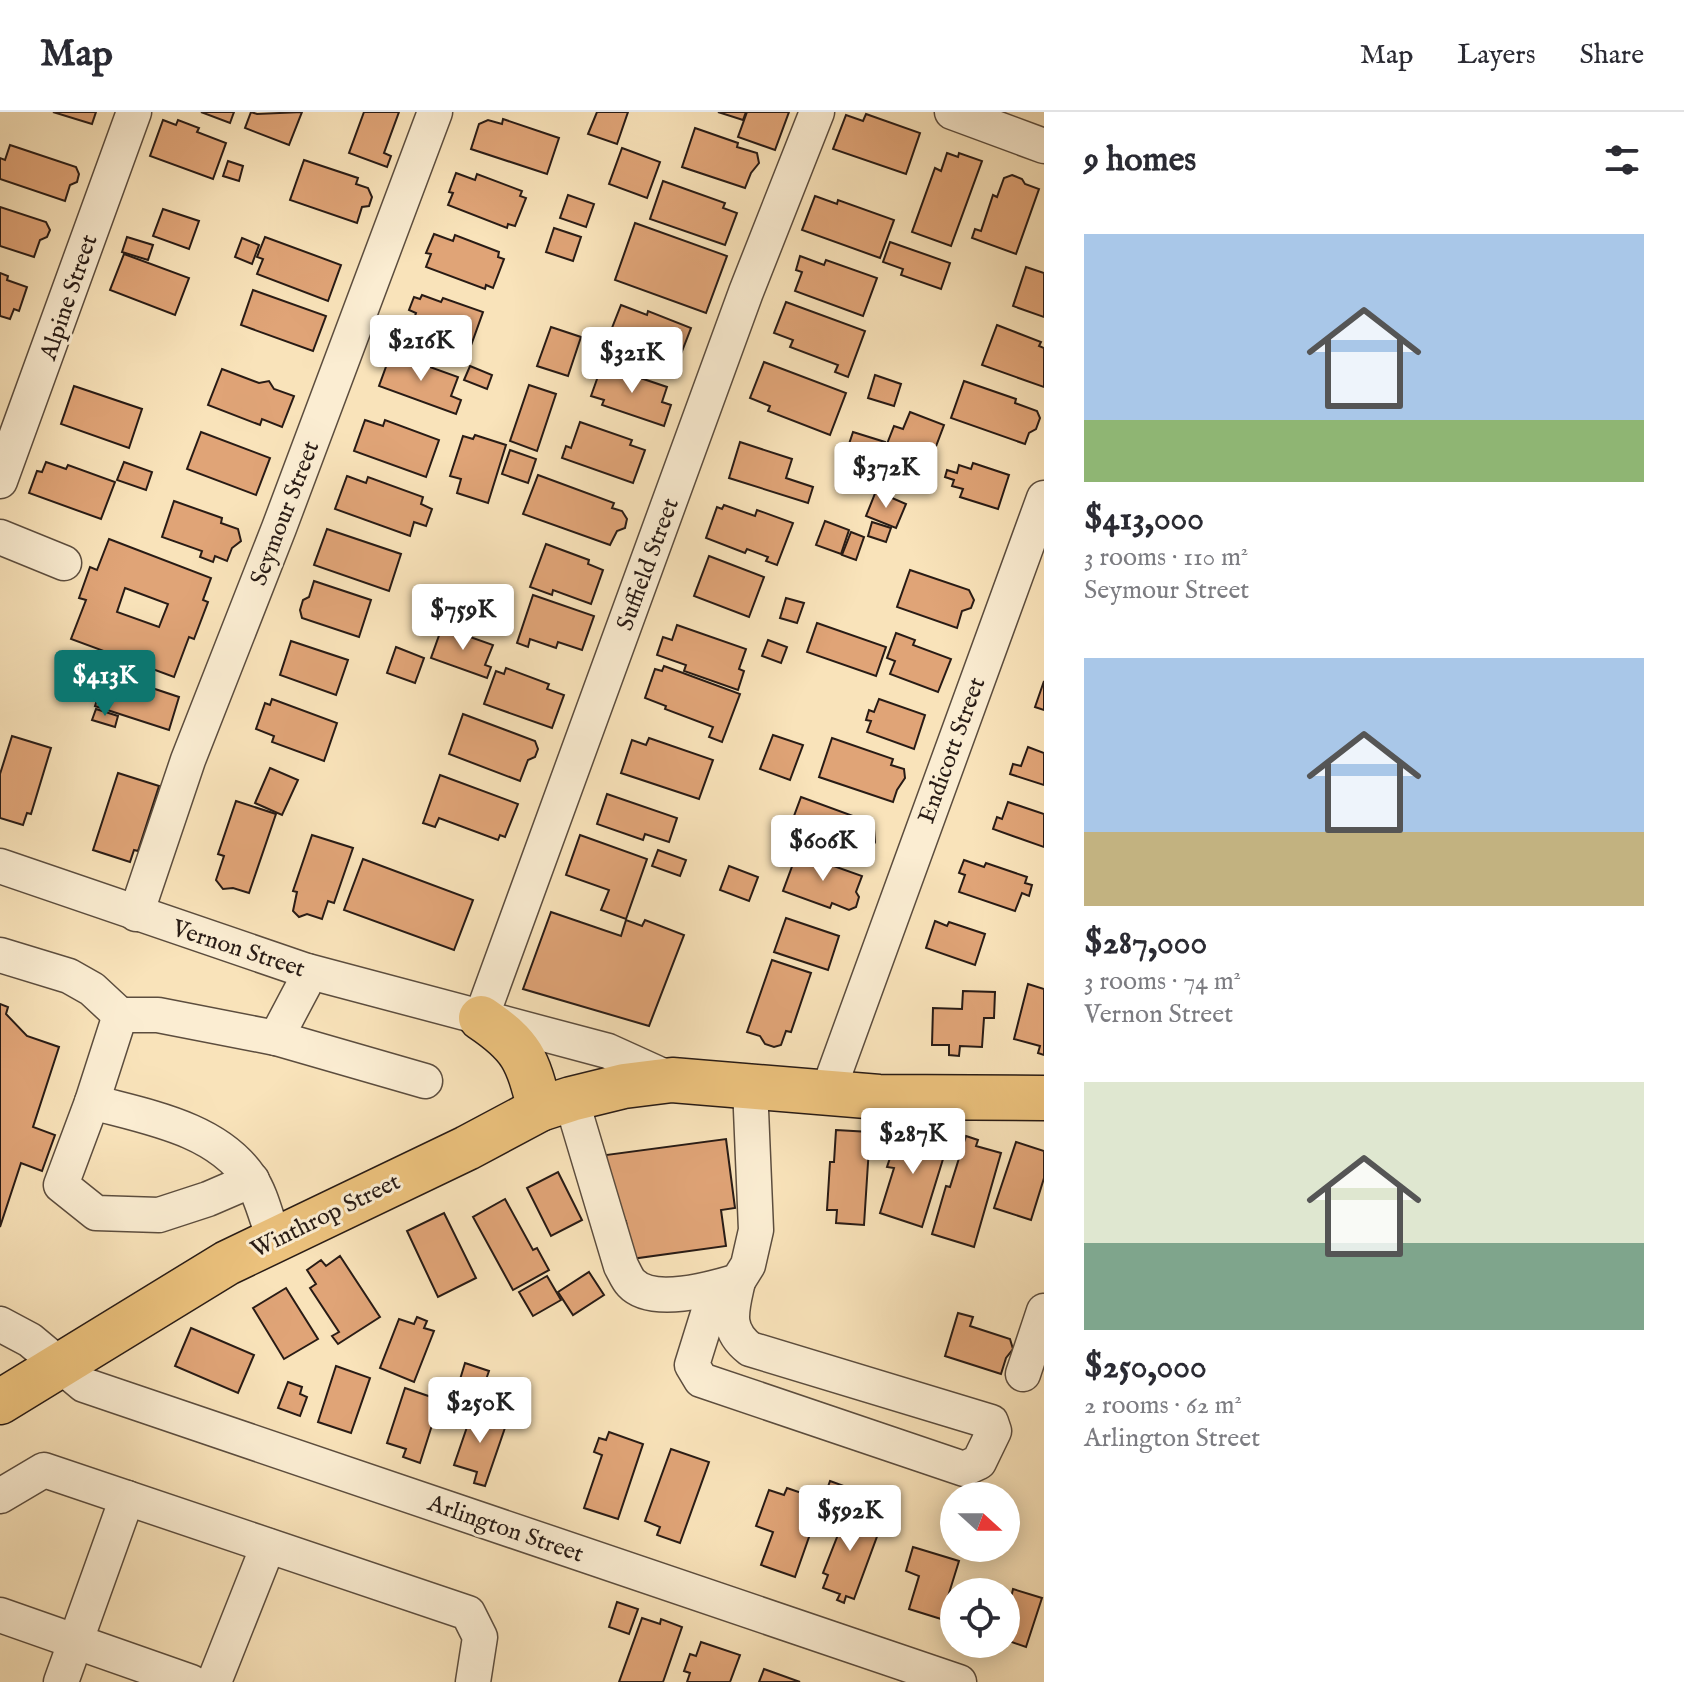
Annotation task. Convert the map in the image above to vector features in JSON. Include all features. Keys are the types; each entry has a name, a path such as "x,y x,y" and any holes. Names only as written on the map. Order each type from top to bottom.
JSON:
{"main road":[{"path":"481,1018 508,1036 555,1104"},
{"path":"672,1080 879,1097 1044,1098"},
{"name":"Winthrop Street","path":"0,1402 227,1263 555,1104 624,1086 672,1080"}],"street":[{"name":"Alpine Street","path":"0,481 134,112"},
{"name":"Seymour Street","path":"136,914 188,760 435,112"},
{"name":"Suffield Street","path":"481,1018 746,292 817,112"},
{"path":"952,112 1044,146"},
{"name":"Endicott Street","path":"827,1094 1044,498"},
{"path":"0,537 64,563"},
{"name":"Vernon Street","path":"0,866 307,971 608,1051 672,1080"},
{"path":"0,955 69,976 92,989 120,1015 158,1015 276,1038 425,1081"},
{"path":"276,1038 304,985 307,971"},
{"path":"120,1015 61,1185 96,1213 159,1215 252,1180"},
{"path":"727,1284 737,1339 750,1349 991,1422 994,1431 979,1462 964,1469 701,1380 692,1365 727,1284 748,1265 756,1230 750,1086"},
{"path":"92,1102 176,1124 230,1154 252,1180 275,1241"},
{"path":"555,1104 621,1266 631,1283 644,1292 667,1294 727,1284"},
{"path":"1023,1374 1044,1311"},
{"name":"Arlington Street","path":"0,1324 30,1340 84,1385 959,1682"},
{"path":"0,1496 44,1470 468,1613 480,1637 473,1682"},
{"path":"61,1682 127,1498"},
{"path":"214,1682 268,1546"},
{"path":"0,1615 191,1682"}],"building":[{"path":"53,112 96,112 92,124"},
{"path":"201,112 234,112 230,123"},
{"path":"251,112 302,112 289,145 245,128"},
{"path":"364,112 399,112 384,153 391,156 387,167 349,153"},
{"path":"597,112 628,112 617,144 588,134"},
{"path":"718,112 746,112 743,120"},
{"path":"747,112 789,112 775,150 738,137"},
{"path":"866,114 920,133 906,174 833,149 846,115 863,121"},
{"path":"503,119 559,138 547,174 471,149 479,124 488,120 502,124"},
{"path":"163,120 176,125 178,120 199,128 197,132 226,143 213,179 150,156"},
{"path":"695,128 757,153 759,163 745,188 682,167"},
{"path":"10,145 76,167 79,174 77,182 70,185 65,201 0,179 0,158 5,160"},
{"path":"622,148 660,162 647,198 609,184"},
{"path":"947,153 958,157 959,153 982,161 951,246 912,232 935,168 941,171"},
{"path":"304,160 358,178 356,184 368,188 372,197 369,206 362,207 357,223 290,200"},
{"path":"228,161 243,166 239,181 223,176"},
{"path":"456,173 475,180 477,174 522,191 520,196 526,198 515,226 508,224 507,228 448,205"},
{"path":"1012,175 1039,189 1016,254 972,238 975,229 981,231 993,195 997,197 1004,178"},
{"path":"663,181 725,203 723,208 737,213 725,245 650,219"},
{"path":"568,195 594,204 586,227 560,218"},
{"path":"815,196 837,204 838,200 894,220 880,258 802,230"},
{"path":"0,207 46,222 50,230 47,237 40,240 34,257 0,246"},
{"path":"163,209 199,221 189,249 153,236"},
{"path":"635,223 727,256 706,313 615,280"},
{"path":"554,228 581,237 573,261 546,252"},
{"path":"434,234 453,241 455,235 499,252 498,257 504,259 493,288 486,285 485,289 426,267 431,254 426,253"},
{"path":"127,237 153,245 148,260 122,252"},
{"path":"265,237 341,265 328,301 257,274 263,259 257,257"},
{"path":"242,238 259,245 252,264 235,257"},
{"path":"890,242 950,263 941,289 901,275 903,269 883,262"},
{"path":"124,254 189,278 175,315 110,290"},
{"path":"800,256 824,265 826,260 877,278 863,316 795,291 802,272 796,270"},
{"path":"1026,267 1044,273 1044,317 1013,306"},
{"path":"0,273 8,276 7,280 27,287 19,311 14,309 10,319 0,316"},
{"path":"253,290 326,316 313,351 241,325"},
{"path":"422,295 441,302 443,298 483,312 469,351 410,330 416,313 409,310 414,297 420,299"},
{"path":"786,302 865,331 848,377 835,372 838,365 790,347 793,340 774,333"},
{"path":"621,305 647,315 648,311 691,328 679,359 610,333"},
{"path":"997,325 1041,342 1039,346 1044,348 1044,387 982,365"},
{"path":"551,327 581,337 568,376 537,366"},
{"path":"391,353 458,377 451,396 461,400 456,414 379,386"},
{"path":"764,362 846,393 830,435 768,411 770,406 750,398"},
{"path":"602,365 667,387 662,402 671,405 664,426 602,405 604,400 591,396"},
{"path":"470,366 492,375 487,389 464,380"},
{"path":"222,369 259,383 269,381 274,389 294,396 282,427 262,419 260,425 208,405"},
{"path":"875,375 901,384 894,406 868,398"},
{"path":"964,381 1016,399 1015,403 1037,411 1040,418 1036,429 1029,433 1025,444 951,418"},
{"path":"529,385 556,394 537,451 510,441"},
{"path":"74,386 142,409 129,448 61,424"},
{"path":"910,412 944,425 924,478 890,465 897,448 887,444 894,426 903,429"},
{"path":"365,420 383,426 385,420 439,440 426,477 354,451"},
{"path":"580,422 632,440 630,445 645,450 633,483 562,458 566,446 571,448"},
{"path":"201,432 270,458 256,495 187,469"},
{"path":"853,432 885,442 876,470 844,459"},
{"path":"475,435 506,445 488,503 457,493 461,479 450,476 463,436 473,439"},
{"path":"740,442 792,459 786,478 813,487 808,503 729,478"},
{"path":"510,450 536,459 528,483 502,474"},
{"path":"46,462 66,469 68,465 115,482 101,519 29,493 37,471 42,472"},
{"path":"124,462 152,472 146,490 117,480"},
{"path":"973,463 1009,475 998,509 960,497 963,489 952,486 954,480 945,477 947,470 957,473 959,465 971,469"},
{"path":"538,475 614,503 612,508 622,511 627,519 625,528 617,531 610,545 523,514"},
{"path":"347,476 366,483 368,477 423,497 421,504 432,509 426,526 414,522 410,536 335,509"},
{"path":"876,491 906,504 896,528 866,516"},
{"path":"174,501 222,518 221,523 238,529 241,541 232,548 227,561 215,556 213,562 200,557 202,551 162,537"},
{"path":"724,505 755,516 757,510 793,523 777,565 766,561 768,557 747,549 745,553 706,538 717,507 722,509"},
{"path":"825,521 849,530 841,554 816,545"},
{"path":"872,522 891,528 886,542 868,536"},
{"path":"327,529 401,554 389,591 314,565"},
{"path":"851,532 864,537 856,560 842,555"},
{"path":"109,539 211,578 203,600 208,602 194,639 189,637 174,677 71,639 86,600 79,598 90,567 97,570","holes":["125,588 168,604 159,627 117,612"]},
{"path":"546,544 589,560 588,564 603,570 591,604 553,590 552,595 530,587"},
{"path":"709,556 764,577 749,617 694,596"},
{"path":"910,570 969,590 974,600 971,608 962,611 957,628 897,607"},
{"path":"314,581 371,600 359,637 302,618 300,610 303,600 309,597"},
{"path":"533,595 594,616 582,650 558,642 556,648 530,639 528,647 517,643"},
{"path":"786,598 804,603 797,623 780,618"},
{"path":"817,623 886,647 876,676 807,652"},
{"path":"677,625 746,649 739,669 744,671 738,690 684,671 686,665 657,655 663,637 672,640"},
{"path":"442,627 493,645 485,665 491,667 487,678 431,658"},
{"path":"896,633 915,640 913,645 951,659 938,692 890,674 895,661 887,658"},
{"path":"768,640 787,647 781,663 762,656"},
{"path":"291,641 348,660 336,695 280,675"},
{"path":"396,647 424,658 415,683 387,673"},
{"path":"664,666 740,694 722,742 709,737 713,727 645,698 655,669 662,671"},
{"path":"506,668 549,684 547,689 564,695 552,728 484,704 496,671 504,674"},
{"path":"126,672 145,678 143,685 179,697 169,730 95,706 105,675 123,681"},
{"path":"1044,681 1044,710 1035,707"},
{"path":"272,699 337,723 324,761 272,742 274,736 256,729 265,703 270,705"},
{"path":"879,699 925,715 914,749 867,732 871,721 866,720 869,710 874,712"},
{"path":"96,709 118,716 115,727 92,720"},
{"path":"463,714 535,741 538,749 535,757 528,760 520,781 449,754"},
{"path":"773,735 803,745 790,780 760,769"},
{"path":"12,736 51,748 31,814 27,813 23,825 0,818 0,774"},
{"path":"649,738 713,760 699,799 621,773 632,740 646,745"},
{"path":"832,738 893,759 891,765 904,769 905,778 893,802 819,777"},
{"path":"1028,747 1044,753 1044,785 1010,774 1013,764 1021,766"},
{"path":"270,768 298,780 282,815 255,803"},
{"path":"118,773 159,786 138,851 134,850 130,862 93,850"},
{"path":"440,775 518,804 505,837 500,835 498,840 439,818 435,827 423,823"},
{"path":"607,794 677,818 669,842 645,834 643,840 597,824"},
{"path":"801,797 864,820 862,825 874,829 875,842 865,863 787,835"},
{"path":"236,801 276,814 249,893 233,888 223,889 216,880 224,856 218,854"},
{"path":"1008,802 1044,814 1044,847 993,829 997,817 1002,819"},
{"path":"312,835 353,848 334,903 328,901 322,919 307,914 299,917 293,911 297,892 293,891"},
{"path":"580,835 647,859 626,919 601,910 609,890 566,875"},
{"path":"658,850 686,860 680,876 652,866"},
{"path":"797,853 862,876 856,892 859,897 856,907 849,910 832,903 830,908 783,891"},
{"path":"363,859 473,900 454,950 344,910"},
{"path":"964,860 984,867 986,863 1027,877 1025,883 1032,885 1029,896 1022,893 1015,911 959,892 965,875 959,873"},
{"path":"729,866 758,877 749,901 720,890"},
{"path":"551,912 621,936 626,920 642,926 645,920 684,935 649,1026 523,989"},
{"path":"786,918 839,936 828,970 774,952"},
{"path":"935,921 947,926 949,922 985,934 975,965 926,948"},
{"path":"772,960 811,973 791,1032 786,1031 781,1045 774,1047 765,1044 760,1036 747,1032"},
{"path":"1028,984 1044,989 1044,1055 1038,1053 1040,1046 1014,1039"},
{"path":"963,991 995,992 994,1018 984,1018 982,1047 960,1046 959,1056 949,1055 949,1045 932,1045 933,1008 962,1009"},
{"path":"0,1004 8,1007 6,1014 27,1036 59,1047 33,1127 55,1135 42,1171 21,1163 0,1227"},
{"path":"921,1128 945,1135 938,1157 943,1159 922,1227 880,1213 894,1168 887,1167 893,1149 898,1150 905,1129 919,1133"},
{"path":"836,1130 870,1132 864,1225 836,1223 837,1210 827,1210"},
{"path":"966,1136 978,1140 976,1146 1001,1153 974,1247 932,1234 946,1186 950,1187"},
{"path":"726,1139 735,1208 721,1210 726,1246 631,1259 626,1221 615,1222 606,1155"},
{"path":"1016,1142 1044,1151 1044,1178 1031,1220 994,1208"},
{"path":"558,1172 582,1220 551,1236 527,1188"},
{"path":"505,1199 533,1250 537,1248 549,1270 513,1290 473,1217"},
{"path":"444,1213 476,1278 438,1297 407,1231"},
{"path":"340,1256 380,1317 338,1344 332,1336 339,1332 310,1288 316,1284 307,1270 321,1260 326,1266"},
{"path":"589,1272 604,1295 573,1315 558,1292"},
{"path":"547,1276 561,1300 533,1316 519,1292"},
{"path":"286,1288 318,1339 284,1359 253,1308"},
{"path":"958,1313 973,1317 970,1326 1010,1339 1013,1349 1006,1358 1001,1374 945,1356"},
{"path":"417,1317 427,1321 424,1328 434,1331 414,1382 380,1368 399,1319 414,1324"},
{"path":"191,1328 254,1355 238,1393 175,1366"},
{"path":"465,1363 489,1371 481,1394 458,1386"},
{"path":"336,1366 370,1378 351,1433 318,1422"},
{"path":"288,1382 302,1387 300,1394 307,1397 300,1416 278,1408"},
{"path":"405,1388 440,1400 420,1463 403,1457 406,1449 387,1443"},
{"path":"472,1411 507,1422 485,1486 474,1483 477,1472 454,1465 467,1427 460,1425 463,1416 469,1418"},
{"path":"609,1432 643,1444 618,1519 584,1508 602,1455 594,1452 599,1438 606,1440"},
{"path":"671,1449 709,1462 680,1543 657,1535 660,1527 645,1521"},
{"path":"830,1481 844,1486 835,1509 822,1504"},
{"path":"787,1488 822,1500 795,1577 761,1565 773,1532 756,1526 769,1490 784,1495"},
{"path":"845,1510 882,1523 854,1599 846,1596 844,1603 837,1600 840,1594 823,1588 828,1575 823,1573 839,1532 832,1529 838,1513 843,1515"},
{"path":"913,1547 940,1555 940,1562 959,1562 954,1578 940,1578 940,1619 909,1609 919,1576 906,1571"},
{"path":"1020,1591 1042,1598 1026,1647 1020,1645"},
{"path":"617,1602 638,1609 629,1634 609,1627"},
{"path":"642,1618 660,1624 661,1619 682,1627 663,1682 619,1682"},
{"path":"701,1642 740,1655 730,1682 687,1682 690,1673 684,1671 690,1654 696,1656"},
{"path":"764,1669 800,1682 759,1682"}]}
